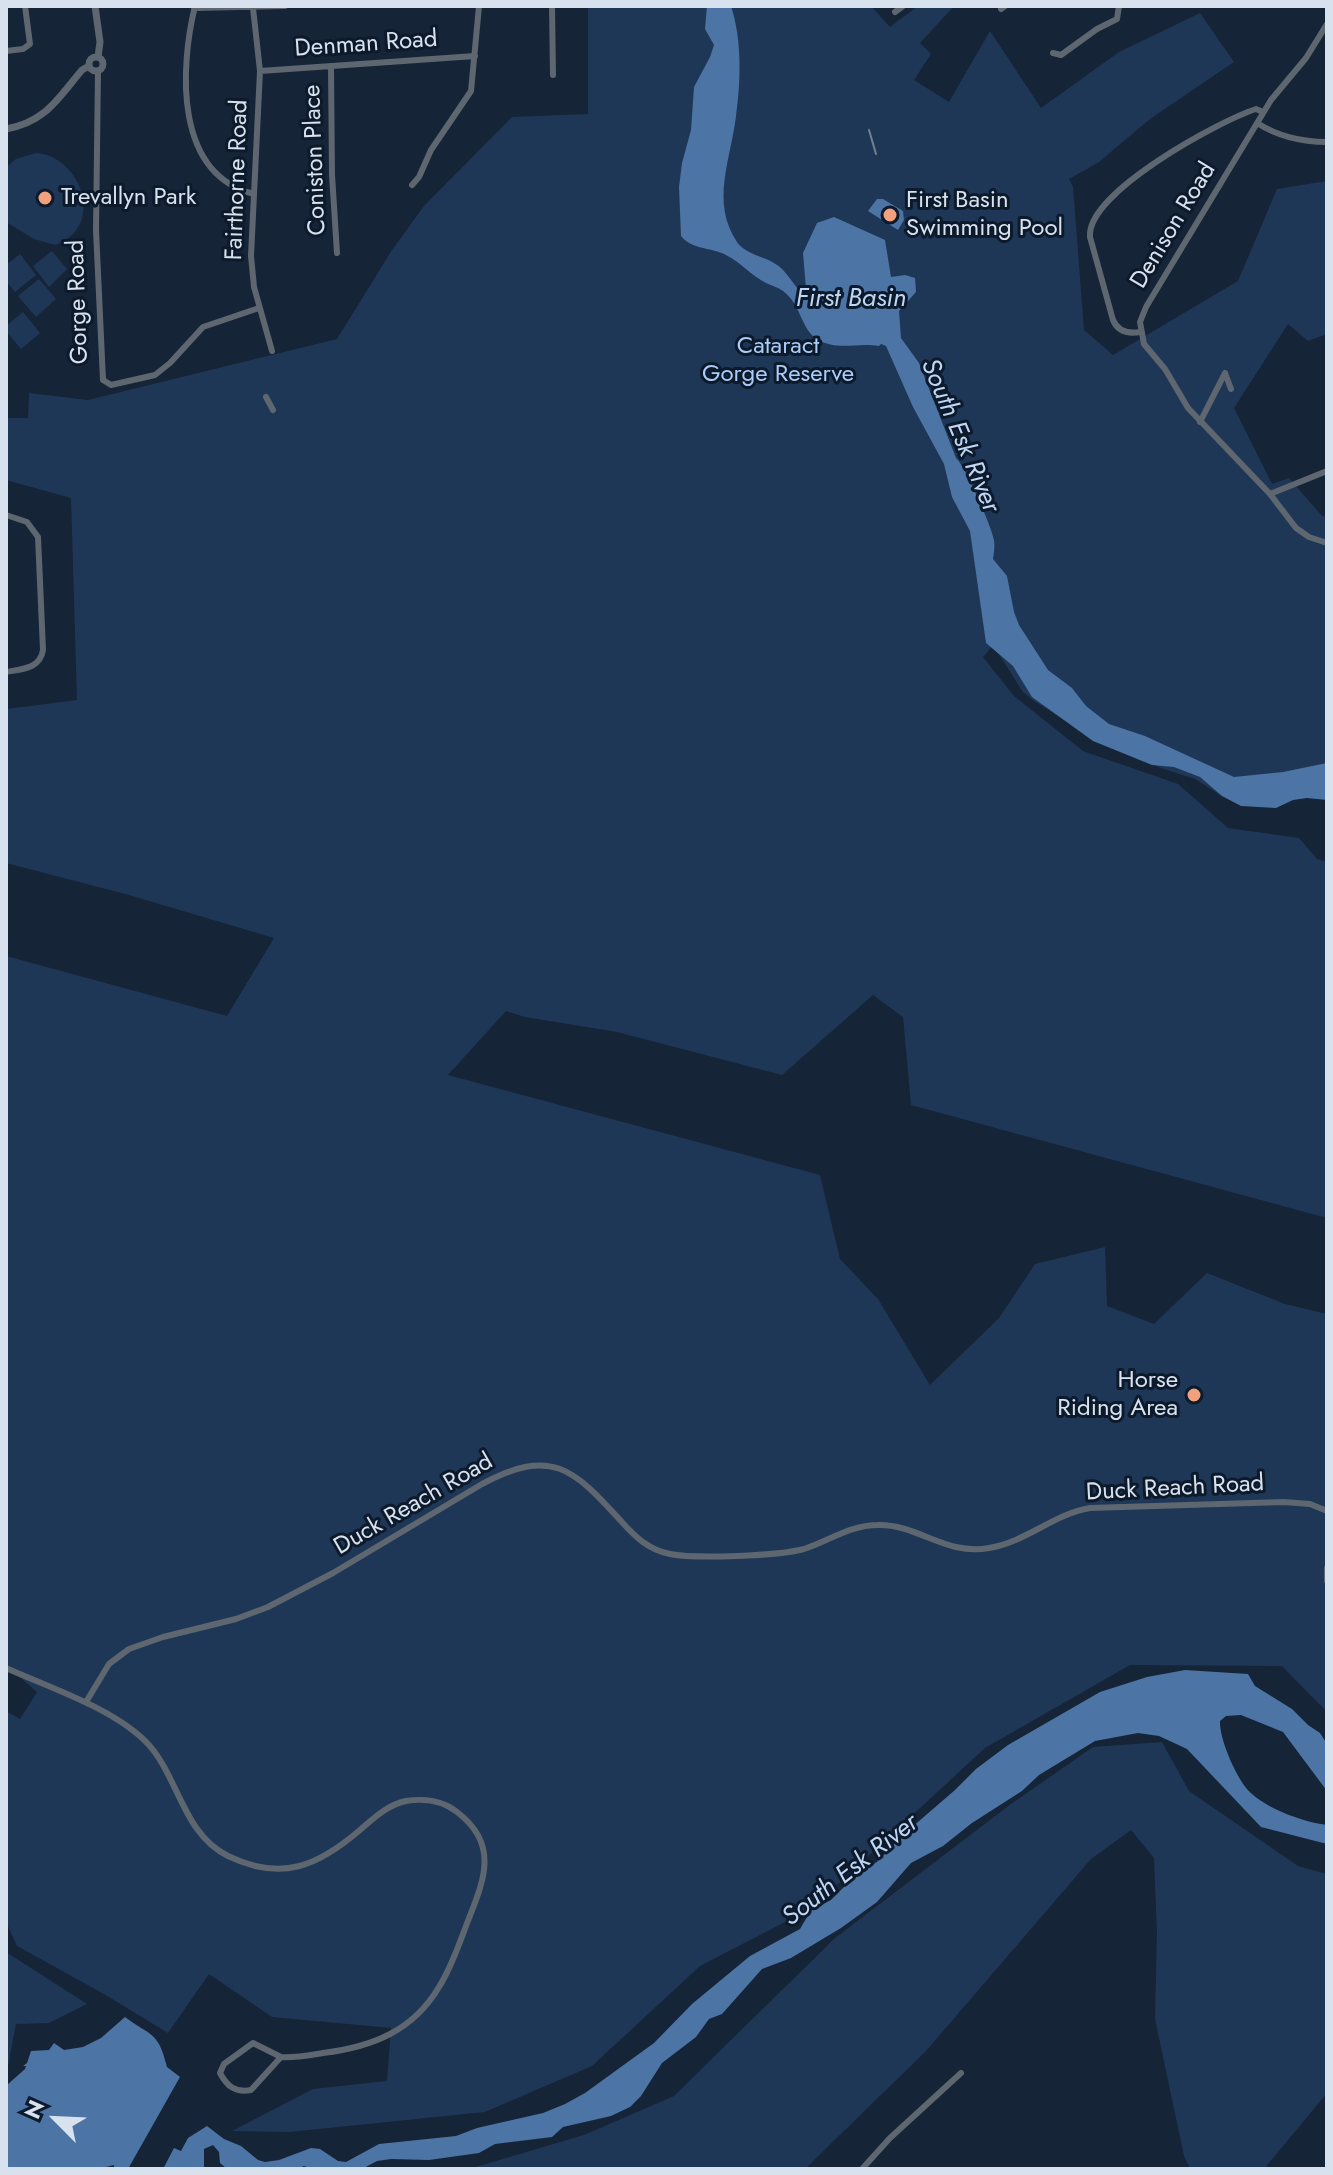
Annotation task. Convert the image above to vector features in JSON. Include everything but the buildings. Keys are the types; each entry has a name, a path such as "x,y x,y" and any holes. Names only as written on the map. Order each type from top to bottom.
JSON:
{"street":[{"path":"6,51 23,49 30,44 25,6"},
{"path":"89,66 98,71 103,64 98,57 100,42 95,6"},
{"path":"254,194 237,188 211,167 194,141 187,63 195,7 285,6"},
{"path":"412,185 471,91 479,6"},
{"path":"552,6 553,75"},
{"path":"895,12 903,6"},
{"path":"1117,19 1119,6"},
{"name":"Fairthorne Road","path":"253,8 260,71 251,256 259,308 272,351"},
{"path":"1117,19 1126,24"},
{"path":"1057,57 1117,19"},
{"name":"Denison Road","path":"1140,332 1146,307 1263,112 1306,58 1327,24"},
{"name":"Denman Road","path":"260,71 475,56"},
{"path":"6,129 29,123 44,114 89,66 92,58 98,57"},
{"name":"Coniston Place","path":"331,66 332,175 337,253"},
{"name":"Gorge Road","path":"98,71 96,230 102,375 108,384 155,375 203,327 259,308"},
{"path":"1263,112 1256,109 1240,114 1163,158 1095,215 1089,230 1113,320 1119,330 1140,332 1147,351 1165,369 1184,403 1200,422 1270,494 1296,528 1309,537 1327,543"},
{"path":"1257,123 1274,133 1303,142 1327,142"},
{"path":"1200,422 1225,373 1231,389"},
{"path":"266,397 273,410"},
{"path":"1270,494 1327,471"},
{"path":"1258,484 1271,488 1283,487"},
{"path":"6,515 27,522 38,537 43,650 35,666 6,672"},
{"name":"Duck Reach Road","path":"86,1702 109,1664 129,1649 236,1619 278,1602 482,1484 529,1464 550,1466 577,1479 640,1540 655,1549 679,1555 793,1551 850,1529 876,1524 902,1529 950,1547 976,1550 1009,1543 1069,1513 1090,1508 1284,1502 1310,1504 1327,1511"},
{"path":"1327,1568 1327,1581"},
{"path":"6,1668 86,1702 123,1723 161,1760 196,1827 210,1845 239,1861 284,1869 307,1866 340,1847 386,1809 411,1800 447,1806 467,1820 478,1835 485,1856 480,1892 445,1977 417,2016 398,2031 366,2046 281,2057 253,2043 224,2064 220,2073 233,2089 251,2090 281,2057"},
{"path":"862,2169 890,2138 961,2073"}],"green space":[{"name":"Cataract Gorge Reserve","path":"588,6 871,6 890,27 918,6 954,6 920,43 931,54 914,80 949,102 990,31 1041,108 1119,52 1200,13 1234,62 1150,119 1099,162 1069,179 1073,187 1084,330 1113,355 1238,281 1277,189 1327,181 1327,334 1308,341 1288,324 1234,408 1272,484 1289,478 1322,516 1327,517 1327,782 1223,797 1195,779 1161,768 1074,726 1034,701 1023,692 993,645 983,657 1014,696 1083,751 1178,784 1228,828 1299,838 1317,859 1327,862 1327,1218 911,1105 903,1017 873,995 782,1075 617,1032 506,1011 448,1075 820,1175 840,1259 878,1299 930,1385 999,1318 1035,1264 1105,1247 1107,1306 1154,1324 1207,1273 1285,1304 1327,1314 1327,1712 1282,1666 1130,1665 985,1748 812,1908 700,1966 592,2066 485,2112 289,2132 232,2131 313,2089 387,2081 391,2028 272,2017 209,1974 168,2033 17,1946 6,1922 6,1711 20,1719 37,1692 6,1665 6,956 227,1016 274,938 6,863 6,709 77,700 71,498 6,480 6,418 28,418 29,393 88,400 337,339 392,250 424,206 512,117 588,114"},
{"name":"Trevallyn Park","path":"36,153 52,157 66,166 82,194 84,209 80,224 71,236 55,245 34,239 6,222 6,167 16,159"},
{"path":"52,251 67,269 49,287 33,266"},
{"path":"20,254 36,275 15,292 6,281 6,265"},
{"path":"39,279 56,299 36,317 18,296"},
{"path":"23,312 40,333 21,349 6,331 6,326"},
{"path":"1162,1742 1189,1791 1298,1866 1327,1874 1327,2093 1264,2169 1190,2169 1184,2156 1155,2019 1157,1933 1154,1858 1131,1830 1091,1859 926,2051 805,2169 469,2169 584,2135 674,2096 835,1938 1011,1804 1093,1747"},
{"path":"6,1952 87,2004 49,2023 16,2024 6,2077"}],"water":[{"name":"First Basin","path":"707,6 731,6 739,46 738,102 724,180 729,227 740,246 778,266 803,295 806,289 803,253 817,223 834,217 885,240 891,277 905,275 915,278 916,292 899,311 901,338 919,363 956,458 983,510 994,540 993,559 1007,576 1019,625 1048,670 1072,688 1086,706 1109,724 1145,736 1234,777 1327,763 1327,800 1293,800 1276,808 1241,806 1222,796 1200,777 1174,767 1152,765 1093,741 1032,697 1013,666 986,643 970,531 952,497 944,464 913,407 886,346 840,346 818,340 783,291 761,280 726,255 691,244 681,236 679,187 691,130 694,87 714,45 705,29"},
{"name":"First Basin Swimming Pool","path":"877,199 883,199 903,211 904,220 898,230 868,211"},
{"path":"1185,1670 1248,1674 1255,1686 1292,1709 1320,1733 1327,1744 1327,1791 1283,1732 1241,1715 1226,1716 1220,1721 1226,1749 1235,1771 1247,1788 1259,1800 1278,1810 1327,1825 1327,1844 1261,1827 1187,1749 1159,1736 1138,1733 1095,1741 1039,1775 1022,1791 943,1846 911,1863 877,1902 841,1928 791,1958 762,1969 722,2014 709,2019 696,2037 662,2063 641,2096 630,2107 611,2116 563,2127 552,2137 495,2144 479,2153 429,2160 391,2159 377,2161 362,2169 312,2169 304,2166 297,2169 227,2169 220,2163 219,2152 213,2145 204,2149 204,2169 163,2169 174,2148 181,2151 188,2138 207,2126 265,2162 311,2148 320,2149 338,2161 346,2162 379,2144 456,2136 543,2113 565,2104 654,2043 692,2004 750,1956 800,1929 811,1910 831,1900 878,1861 976,1769 1008,1745 1100,1692 1147,1677"},
{"path":"125,2017 153,2036 167,2067 180,2077 128,2169 114,2169 114,2165 98,2169 6,2169 7,2085 25,2069 26,2066 23,2066 31,2051 49,2050 54,2043 64,2050 83,2047 101,2038"}],"railway":[{"path":"869,130 876,154"}],"place":[{"name":"Trevallyn Park","path":"45,198"},
{"name":"First Basin Swimming Pool","path":"890,215"},
{"name":"Horse Riding Area","path":"1194,1395"}],"water label":[{"name":"South Esk River","path":"959,436"},
{"name":"South Esk River","path":"851,1871"}]}
